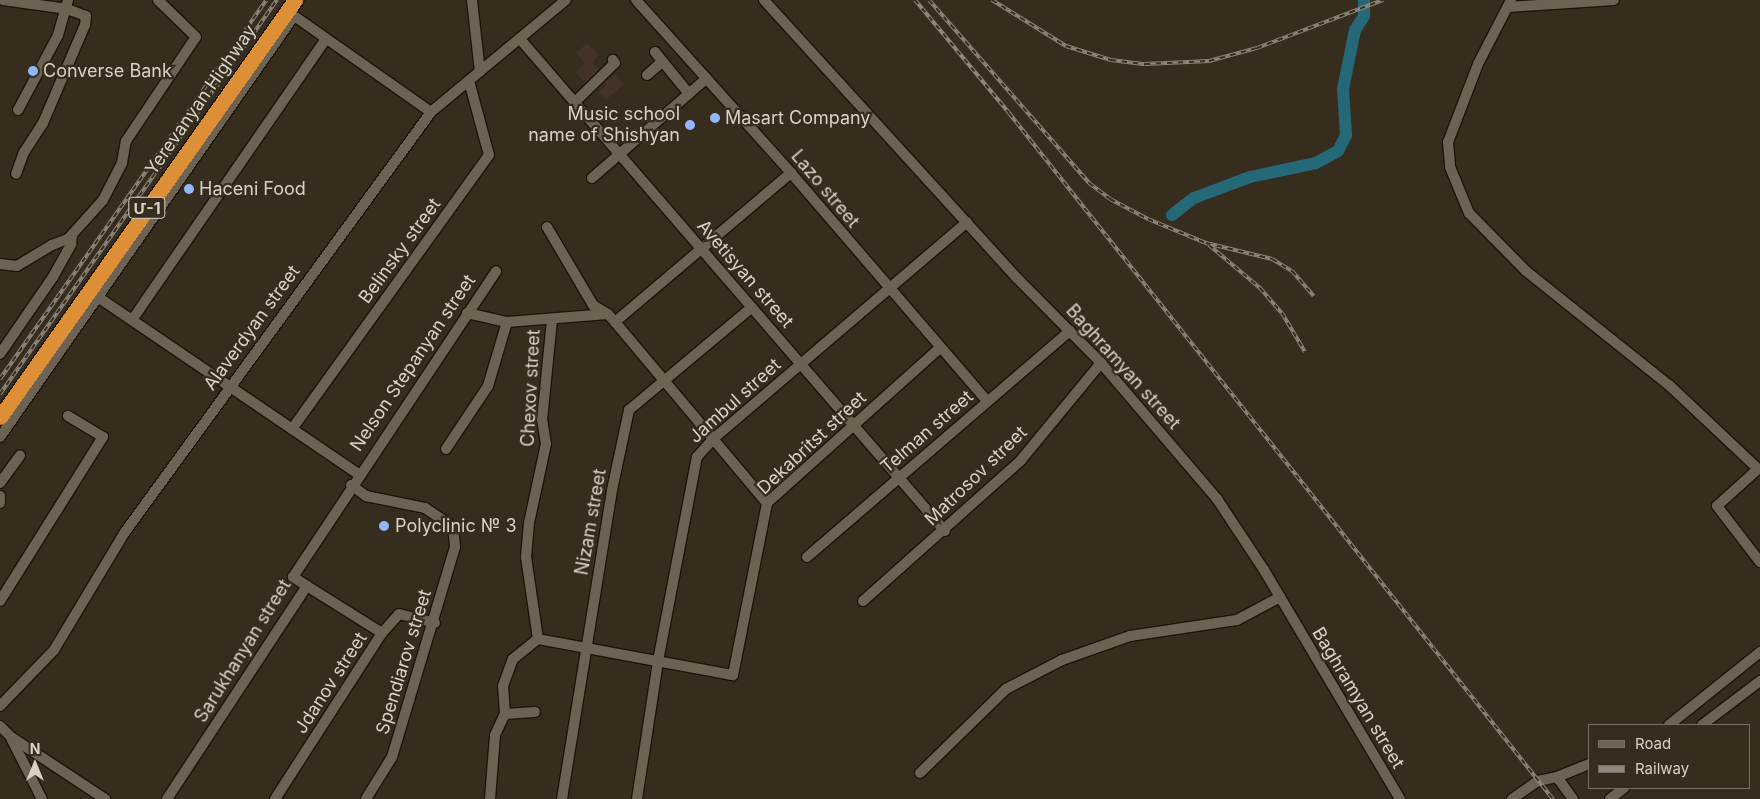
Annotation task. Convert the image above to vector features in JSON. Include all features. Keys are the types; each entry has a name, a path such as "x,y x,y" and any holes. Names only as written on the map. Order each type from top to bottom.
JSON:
{"highway":[{"name":"Yerevanyan Highway","path":"0,417 94,294 292,9"}],"street":[{"path":"3,0 68,5 86,16 86,25 43,123 24,152 16,174"},
{"path":"0,264 18,266 72,236 102,200 122,164 126,142 196,37 158,0"},
{"path":"472,0 480,72"},
{"name":"Alaverdyan street","path":"0,706 54,650 126,532 230,386 431,112 566,0"},
{"name":"Lazo street","path":"636,0 791,172 889,290 987,400"},
{"name":"Baghramyan street","path":"764,0 967,222 1101,363 1218,499 1280,596 1400,799"},
{"path":"1614,0 1510,4 1478,64 1448,142 1450,166 1469,213 1526,271 1668,386 1759,470 1717,506 1760,562"},
{"path":"18,110 58,35 68,5"},
{"path":"292,9 326,39 431,112"},
{"name":"Avetisyan street","path":"520,38 945,531"},
{"path":"132,320 326,39"},
{"path":"655,52 689,94"},
{"path":"576,101 615,62 613,60"},
{"path":"647,75 662,62"},
{"path":"592,178 707,78"},
{"name":"Belinsky street","path":"292,429 489,155 469,81"},
{"path":"615,322 791,172"},
{"name":"Jambul street","path":"637,799 658,661 697,457 714,439 801,363 967,222"},
{"path":"547,227 593,305 608,314 661,380 714,439 767,503"},
{"path":"0,354 53,277 71,244 72,236"},
{"name":"Nelson Stepanyan street","path":"358,474 496,271"},
{"path":"0,437 94,294 358,474"},
{"name":"Nizam street","path":"562,799 629,410 661,380 752,307"},
{"path":"467,313 507,322 608,314"},
{"name":"Chexov street","path":"538,639 526,557 529,523 546,444 542,420 552,319"},
{"path":"446,449 488,386 507,322"},
{"name":"Telman street","path":"807,557 987,400 1070,331"},
{"name":"Dekabritst street","path":"658,661 733,675 767,503 940,348"},
{"name":"Matrosov street","path":"863,601 945,531 1021,460 1101,363"},
{"path":"0,602 103,437 68,416"},
{"path":"0,483 20,455"},
{"name":"Sarukhanyan street","path":"168,799 307,586 292,577 358,474"},
{"name":"Spendiarov street","path":"351,485 366,496 425,508 453,527 455,546 435,623 392,757 366,799"},
{"path":"0,496 0,502"},
{"name":"Jdanov street","path":"275,799 382,633 307,586"},
{"path":"920,773 1006,689 1062,660 1130,636 1237,620 1280,596"},
{"path":"382,633 399,614 435,623"},
{"path":"490,799 495,735 505,714 503,686 513,659 538,639 658,661"},
{"path":"1670,724 1760,652"},
{"path":"1703,724 1760,681"},
{"path":"505,714 535,712"},
{"path":"0,726 11,737 105,799"},
{"path":"11,737 42,799"},
{"path":"1512,799 1538,781 1557,777 1588,764"},
{"path":"1557,777 1573,799"},
{"path":"1610,799 1623,789"}],"shaded area":[{"path":"587,43 599,55 592,62 608,80 615,74 624,84 606,100 599,92 607,85 596,74 586,83 575,72 585,63 576,53"}],"waterway":[{"path":"1172,215 1194,198 1250,177 1316,163 1338,151 1346,135 1343,89 1355,30 1364,16 1364,0"}],"railway":[{"path":"0,379 266,0"},
{"path":"0,394 277,0"},
{"path":"915,0 1009,113 1553,799"},
{"path":"929,0 1089,183 1110,199 1148,219 1206,243 1272,259 1292,271 1314,296"},
{"path":"992,0 1066,46 1111,60 1145,64 1209,61 1257,48 1383,0"},
{"path":"1209,245 1260,288 1282,313 1305,352"}],"place":[{"name":"Converse Bank","path":"33,71"},
{"name":"Masart Company","path":"715,118"},
{"name":"Music school name of Shishyan","path":"690,125"},
{"name":"Haceni Food","path":"189,189"},
{"name":"Polyclinic № 3","path":"384,526"}]}
